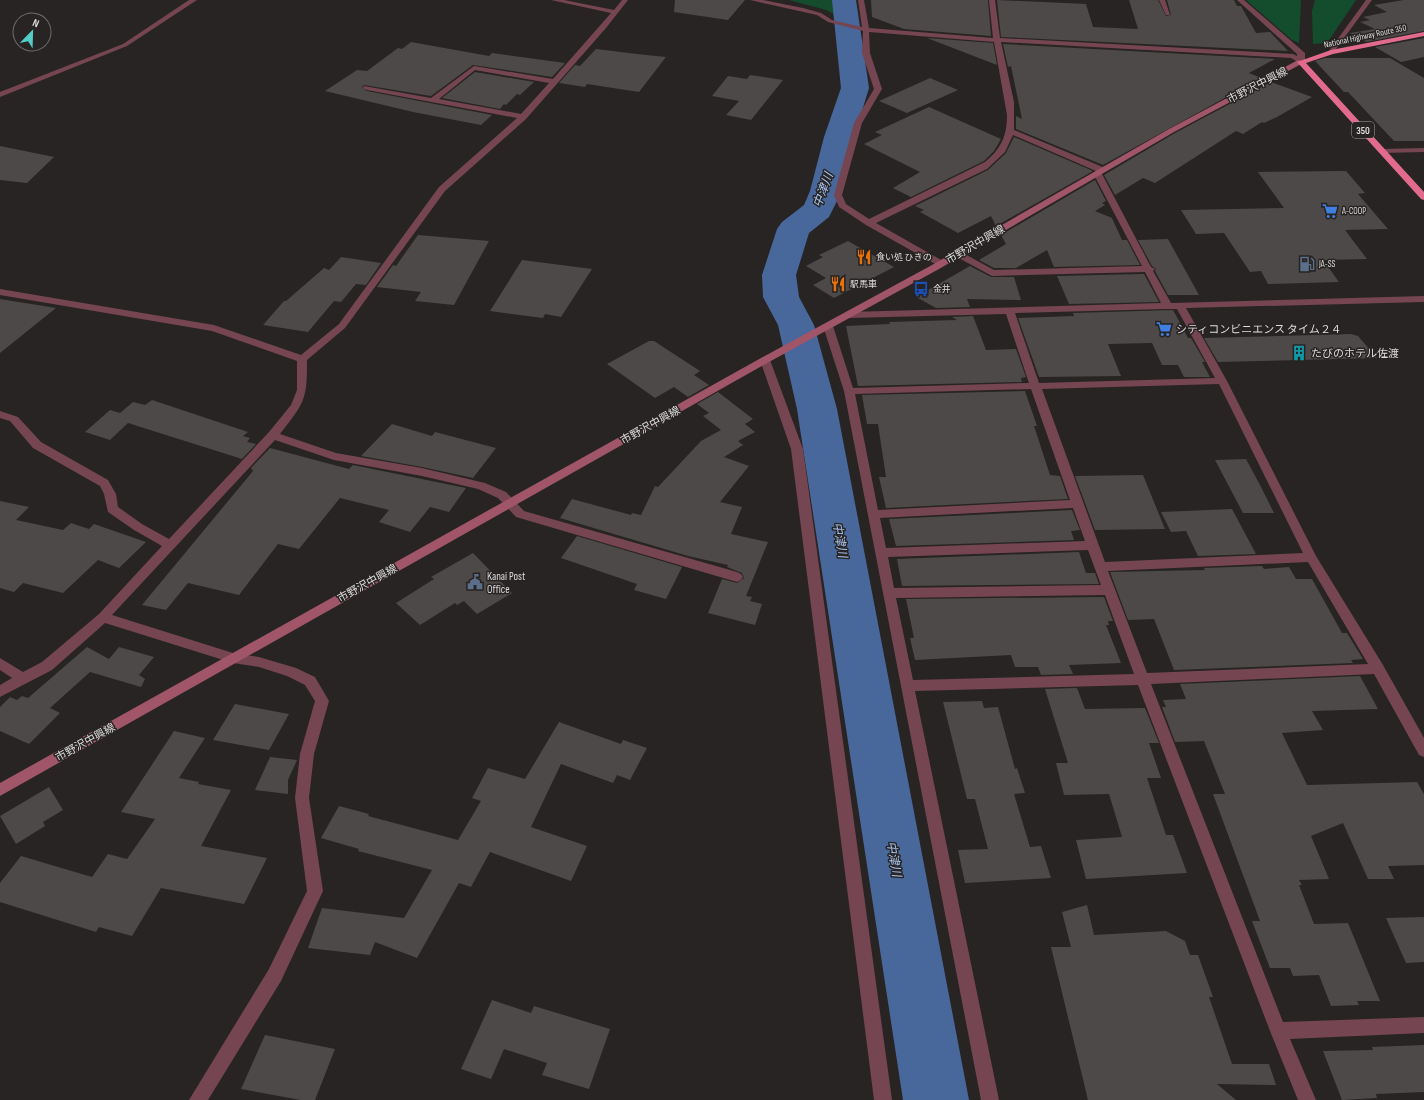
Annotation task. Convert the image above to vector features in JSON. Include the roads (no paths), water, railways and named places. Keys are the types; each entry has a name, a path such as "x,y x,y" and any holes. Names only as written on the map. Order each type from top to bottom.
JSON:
{"highway":[{"name":"National Highway Route 350","path":"1301,62 1331,52 1424,34"},
{"name":"350","path":"1301,62 1424,197"}],"main road":[{"name":"市野沢中興線","path":"0,790 511,502 769,358 850,315 958,254 1099,171 1256,84 1301,62"}],"street":[{"path":"0,95 125,45 194,0"},
{"path":"554,0 616,12"},
{"path":"302,359 342,326 442,189 523,117 625,0"},
{"path":"753,0 809,11 819,14 830,21 866,30 997,40 1293,56 1301,62"},
{"path":"861,0 866,30 866,53 878,89 858,123 838,196 842,205 869,223 940,264"},
{"path":"869,223 984,167 998,156 1008,138 1010,131 1010,105 997,40 992,0"},
{"path":"1162,0 1168,14"},
{"path":"1240,0 1301,53 1301,62"},
{"path":"1331,52 1368,0"},
{"path":"433,100 474,68 555,82"},
{"path":"367,88 523,117"},
{"path":"1010,131 1099,171 1150,269 1222,381 1311,557 1378,668 1424,751"},
{"path":"1382,151 1424,150"},
{"path":"958,254 992,273 1150,269"},
{"path":"0,292 214,328 302,359"},
{"path":"850,315 1010,312 1424,299"},
{"path":"1010,312 1035,388 1100,567 1278,1031 1307,1100"},
{"path":"828,326 849,391 873,514 891,594 990,1100"},
{"path":"769,358 797,449 883,1100"},
{"path":"0,692 22,678 47,666 103,617 273,435 296,406 302,390 302,359"},
{"path":"849,391 1035,388 1222,381"},
{"path":"0,414 14,419 37,445 104,483 110,494 112,509 138,527 170,545"},
{"path":"273,435 334,456 422,472 481,486 502,495 511,502 520,514 737,577"},
{"path":"873,514 1077,504"},
{"path":"882,553 1093,545"},
{"path":"1100,567 1311,557"},
{"path":"891,594 1109,590"},
{"path":"103,617 233,658 259,662 291,672 310,681 322,701 306,754 302,798 315,891 275,975 198,1100"},
{"path":"0,663 22,678"},
{"path":"908,686 1144,679 1378,668"},
{"path":"1278,1031 1424,1025"}],"waterway":[{"name":"中津川","path":"844,0 855,88 839,137 826,191 818,210 794,229 779,275 781,297 796,325 817,409 936,1100"}],"place":[{"name":"A-COOP","path":"1330,211"},
{"name":"食い処 ひきの","path":"864,257"},
{"name":"JA-SS","path":"1307,264"},
{"name":"駅馬車","path":"838,284"},
{"name":"金井","path":"921,289"},
{"name":"シティコンビニエンス タイム２４","path":"1164,329"},
{"name":"たびのホテル佐渡","path":"1299,353"},
{"name":"Kanai Post Office","path":"475,582"}]}
